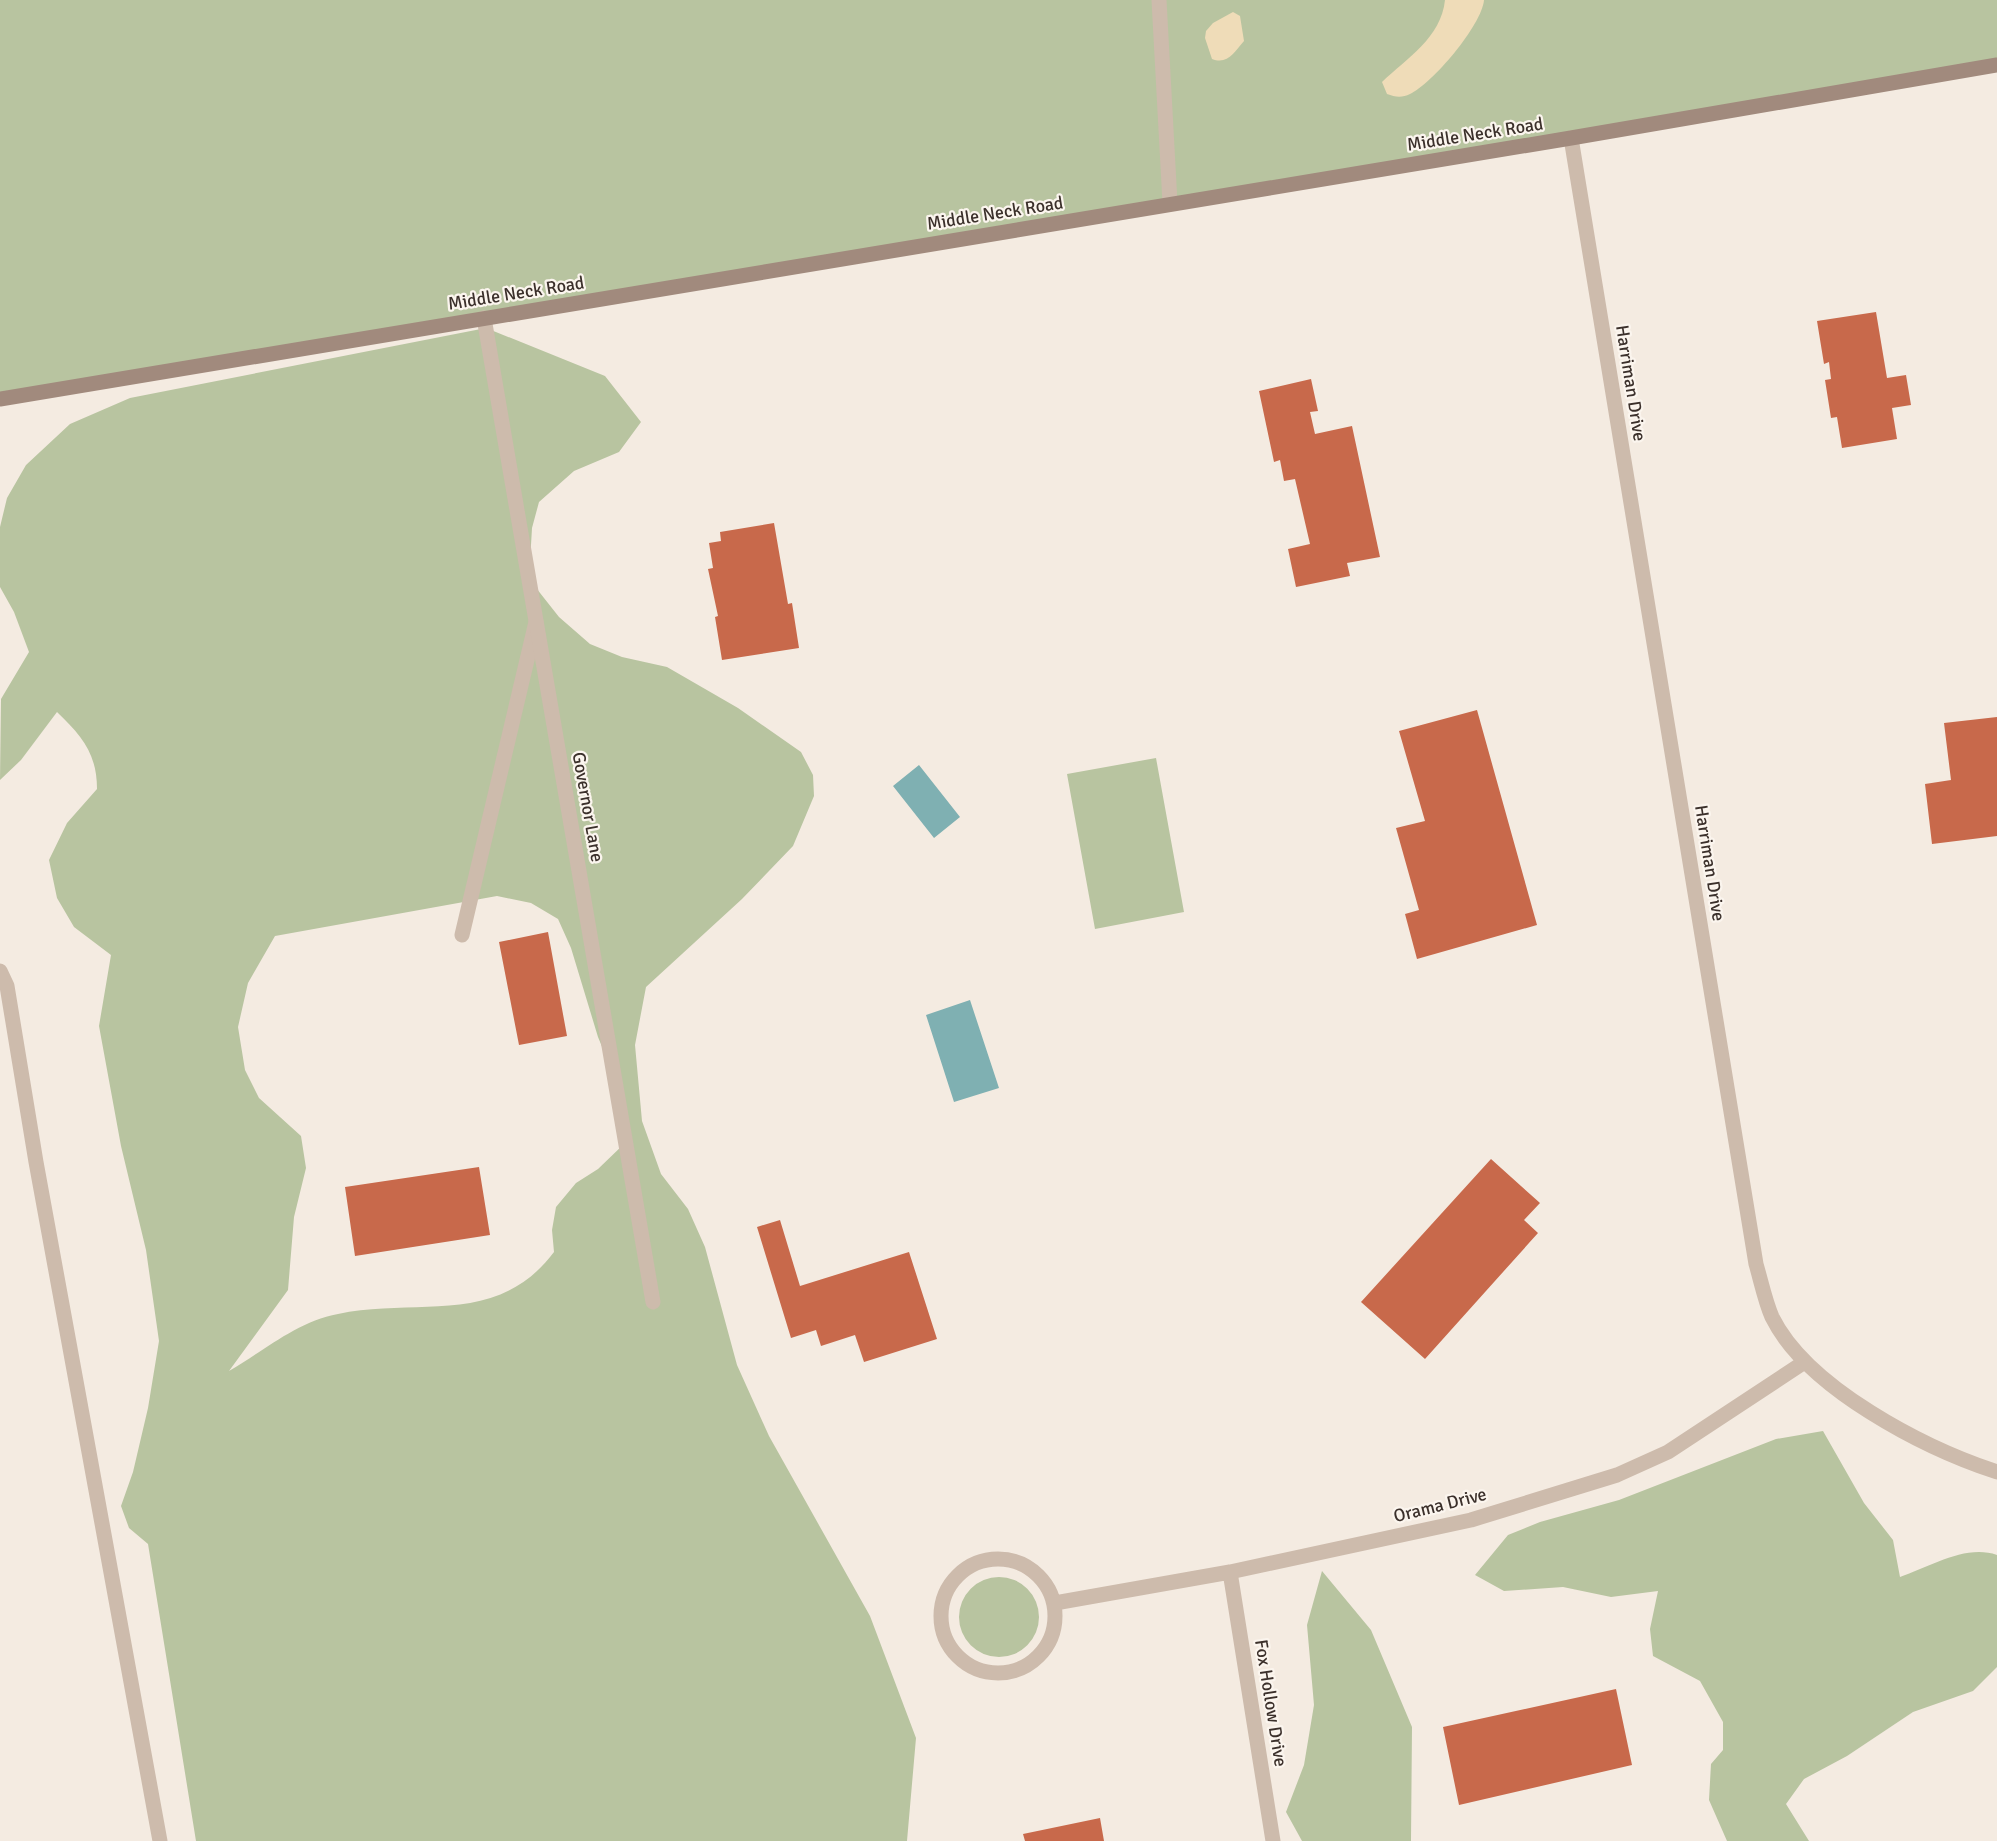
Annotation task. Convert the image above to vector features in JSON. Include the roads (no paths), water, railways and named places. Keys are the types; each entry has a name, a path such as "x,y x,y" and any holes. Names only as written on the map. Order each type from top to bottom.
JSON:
{"main road":[{"name":"Middle Neck Road","path":"0,399 1997,65"}],"street":[{"path":"1159,0 1170,203"},
{"name":"Harriman Drive","path":"1571,138 1756,1264 1772,1317 1803,1363 1875,1415 1923,1441 1997,1472"},
{"name":"Governor Lane","path":"484,318 653,1302"},
{"path":"462,935 536,622"},
{"path":"0,971 7,986 36,1162 160,1841"},
{"name":"Orama Drive","path":"1055,1603 1230,1572 1471,1520 1617,1475 1668,1452 1803,1363"},
{"path":"996,1558 1016,1560 1034,1569 1047,1584 1055,1603 1056,1622 1052,1639 1042,1654 1028,1666 1011,1672 993,1674 974,1669 954,1652 941,1628 941,1608 947,1589 959,1573 976,1562 996,1558"},
{"name":"Fox Hollow Drive","path":"1230,1572 1274,1841"}],"water":[{"path":"919,765 960,817 934,838 893,786"},
{"path":"970,1000 999,1088 954,1102 926,1015"}]}
